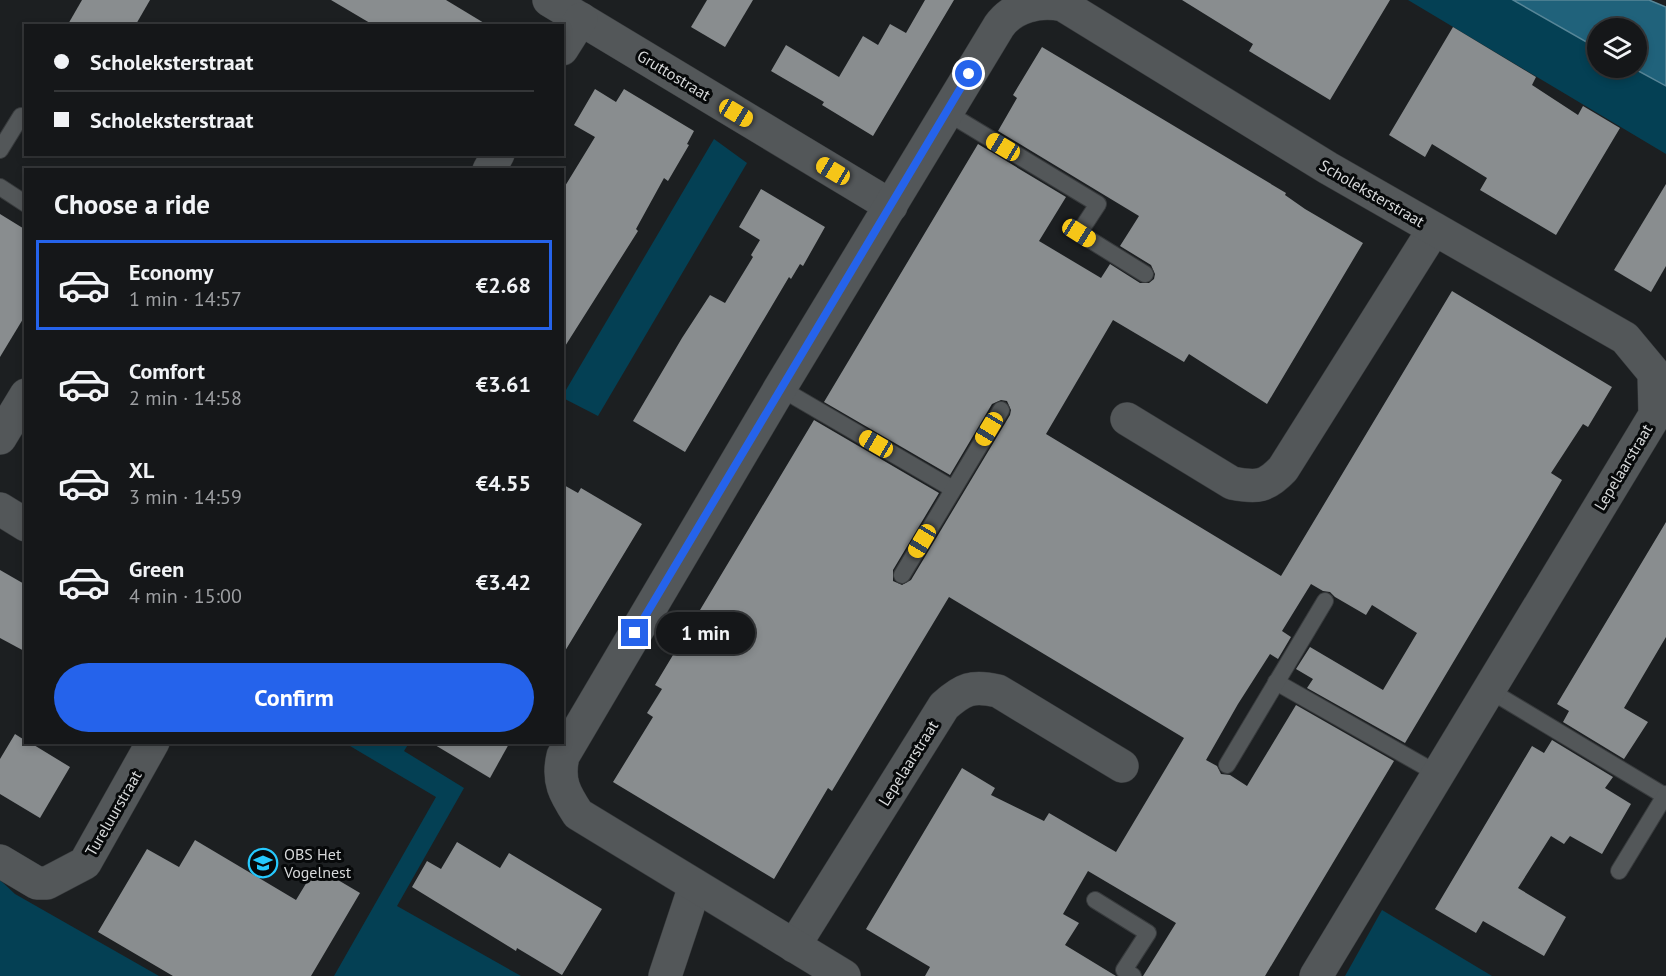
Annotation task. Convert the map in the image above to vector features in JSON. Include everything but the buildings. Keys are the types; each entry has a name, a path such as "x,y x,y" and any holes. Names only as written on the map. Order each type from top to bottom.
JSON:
{"street":[{"name":"Gruttostraat","path":"549,0 891,206"},
{"name":"Scholeksterstraat","path":"794,946 578,814 567,797 559,773 563,756 780,388 1003,20 1015,10 1030,3 1049,0 1057,2 1328,168 1434,229 1284,469 1271,482 1252,487 1232,483 1127,419"},
{"path":"564,46 581,19"},
{"name":"Lepelaarstraat","path":"1316,976 1655,415 1654,373 1625,338 1434,229"},
{"path":"0,438 24,398"},
{"path":"0,510 24,524"},
{"name":"Lepelaarstraat","path":"794,946 944,706 961,691 982,687 998,690 1122,766"},
{"name":"Tureluurstraat","path":"0,861 37,883 47,883 85,863 152,744"},
{"path":"665,976 695,886"},
{"path":"794,946 844,976"}],"lane":[{"path":"946,112 1098,204 1079,233 1145,274"},
{"path":"0,150 21,116"},
{"path":"0,187 24,203"},
{"path":"780,388 953,489"},
{"path":"902,575 1001,410"},
{"path":"1227,765 1325,601"},
{"path":"1276,682 1438,774"},
{"path":"1489,690 1666,795 1619,871"},
{"path":"1095,900 1148,933 1124,970 1133,976"}],"shaded area":[{"path":"1408,0 1513,0 1587,42 1587,78 1647,78 1647,76 1666,86 1666,154"},
{"path":"1513,0 1649,0 1666,7 1666,86 1647,76 1647,18 1587,18 1587,42"},
{"path":"714,139 747,163 598,416 564,399 564,393"},
{"path":"347,744 408,744 404,751 464,788 397,906 521,976 334,976 436,797"},
{"path":"0,880 15,894 159,976 0,976"},
{"path":"1382,910 1492,976 1345,976"}],"place":[{"name":"OBS Het Vogelnest","path":"263,863"}],"route":[{"path":"635,633 969,74"}]}
